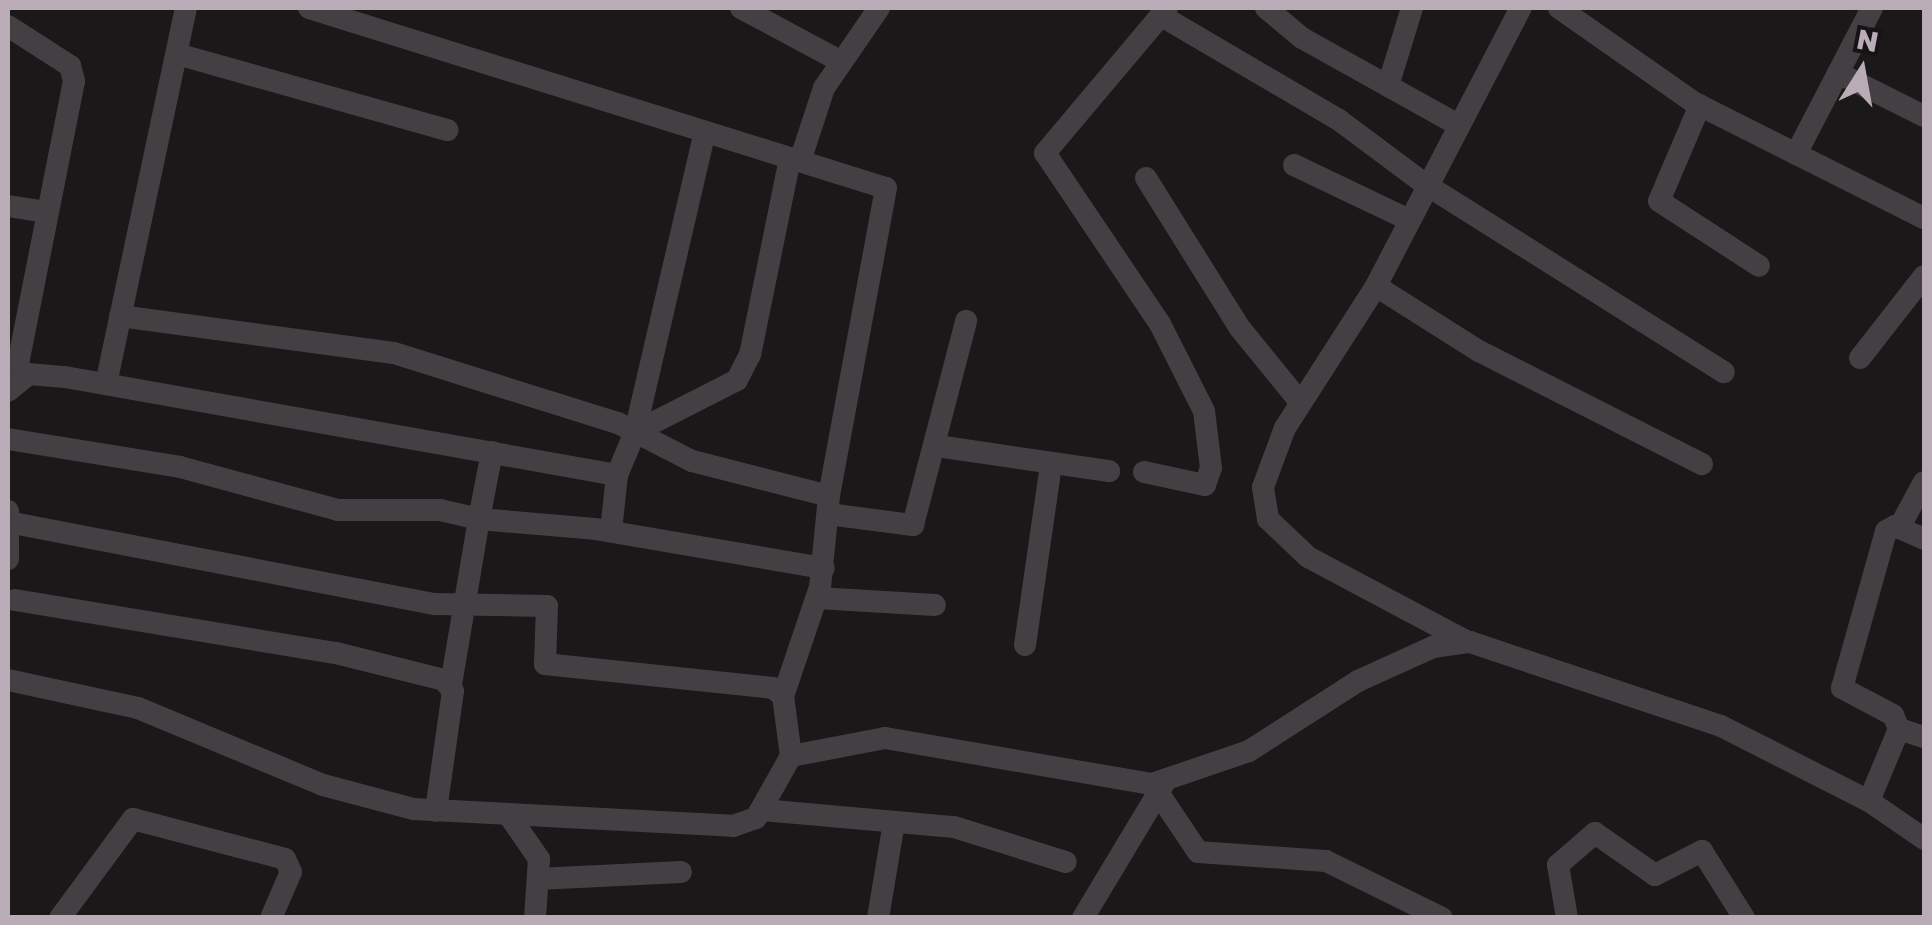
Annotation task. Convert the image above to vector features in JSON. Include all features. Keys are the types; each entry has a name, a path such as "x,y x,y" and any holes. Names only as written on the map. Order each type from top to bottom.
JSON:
{"street":[{"path":"106,384 186,8"},
{"path":"8,680 138,708 323,786 436,811 733,826 762,810 791,756 783,696 824,568 828,505 886,195 877,182 704,134 310,8"},
{"path":"741,8 840,61"},
{"path":"635,432 737,380 750,356 795,160 840,61 879,8"},
{"path":"1266,8 1291,16 1388,86 1458,125"},
{"path":"1388,86 1412,8"},
{"path":"1521,8 1425,184 1376,286 1300,402 1263,487 1268,519 1339,578 1470,642 1721,726 1870,801 1924,840"},
{"path":"1560,8 1700,106 1924,218"},
{"path":"1796,154 1872,8"},
{"path":"1144,472 1205,486 1211,468 1204,411 1160,324 1045,153 1164,11 1338,120 1425,184 1724,372"},
{"path":"8,26 74,72 11,385 106,384 617,475"},
{"path":"177,54 448,130"},
{"path":"1838,73 1924,116"},
{"path":"1700,106 1659,200 1759,266"},
{"path":"612,531 617,475 635,432 704,134"},
{"path":"1294,165 1407,219"},
{"path":"1146,178 1239,327 1300,402"},
{"path":"8,206 44,212"},
{"path":"1860,358 1924,276"},
{"path":"1376,286 1479,351 1702,464"},
{"path":"120,316 394,353 635,432 692,461 828,505 913,524 937,446 966,322"},
{"path":"8,440 180,467 348,512 440,510 479,519 612,531 824,568"},
{"path":"937,446 1108,471"},
{"path":"436,811 451,684 492,452"},
{"path":"1025,645 1051,465"},
{"path":"1899,528 1924,482"},
{"path":"8,559 10,517 435,604 547,606 543,659 552,667 773,688 783,696"},
{"path":"1870,801 1899,729 1893,715 1842,688 1886,531 1899,528 1924,539"},
{"path":"816,598 935,605"},
{"path":"15,600 336,653 451,684"},
{"path":"791,756 885,738 1104,780 1159,785 1249,752 1358,681 1433,646 1470,642"},
{"path":"1899,729 1924,737"},
{"path":"1082,918 1159,785"},
{"path":"1159,785 1198,852 1315,858 1442,918"},
{"path":"762,810 954,827 1066,862"},
{"path":"508,814 536,849 534,918"},
{"path":"60,918 132,819 285,859 290,872 271,918"},
{"path":"878,918 894,822"},
{"path":"1567,918 1558,865 1595,834 1656,875 1702,851 1744,918"},
{"path":"538,880 681,872"}]}
